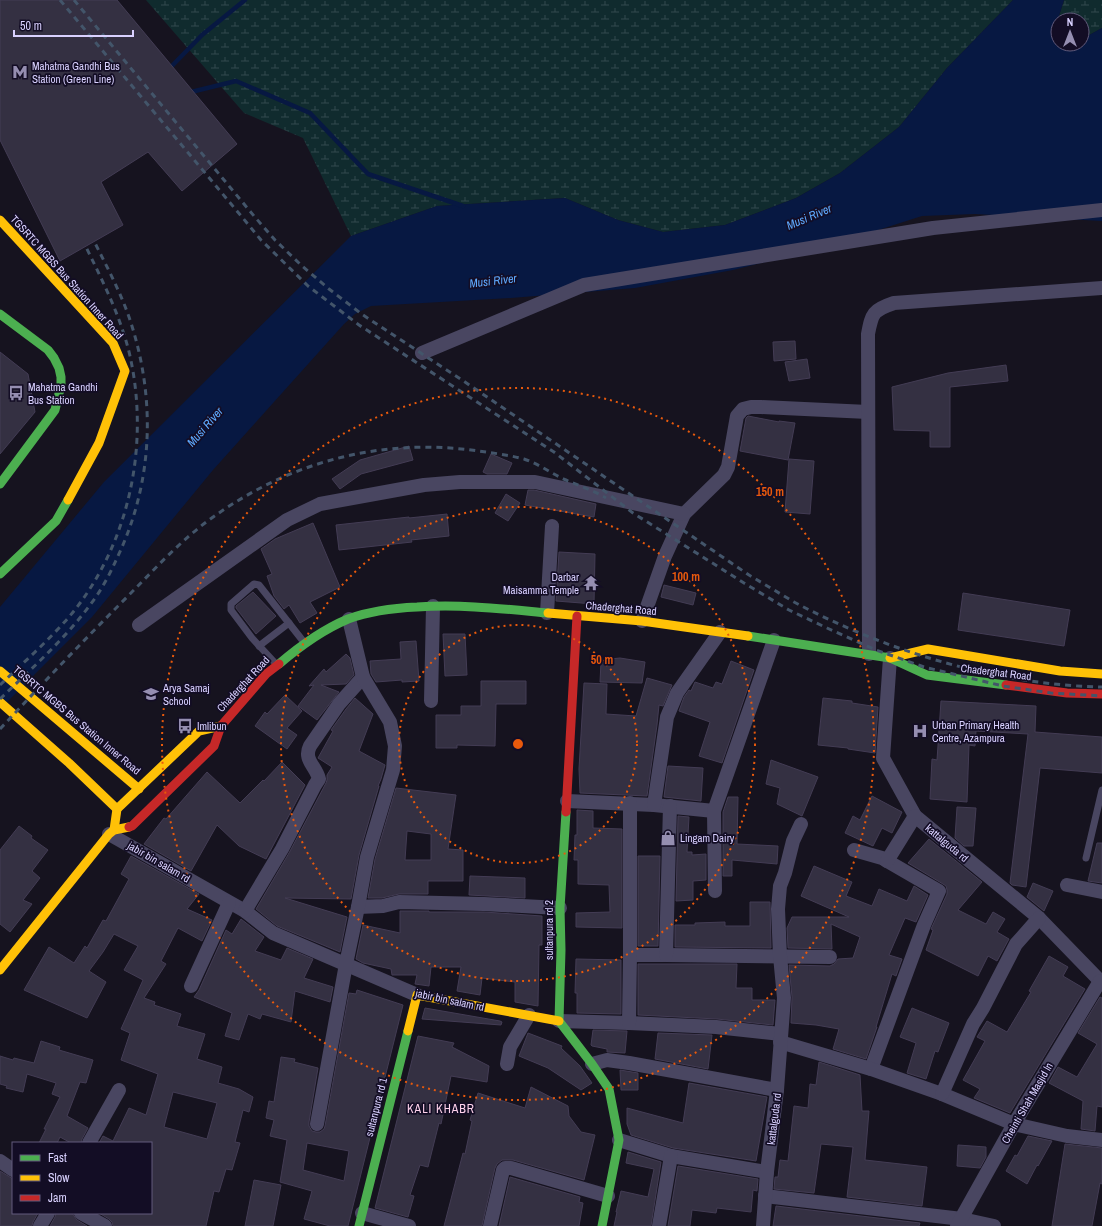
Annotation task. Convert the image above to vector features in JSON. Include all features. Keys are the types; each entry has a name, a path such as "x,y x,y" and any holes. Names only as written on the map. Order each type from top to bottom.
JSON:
{"street":[{"path":"422,354 584,285 933,228 1102,210"},
{"name":"TGSRTC MGBS Bus Station Inner Road","path":"0,220 113,344 125,371 99,443 56,521 0,574"},
{"path":"869,654 868,334 871,317 879,308 894,303 1102,288"},
{"path":"0,314 48,350 59,368 61,385 55,410 0,484"},
{"path":"642,621 665,556 684,514 724,475 728,467 737,416 743,409 750,407 761,407 868,412"},
{"path":"139,625 287,520 320,504 424,485 460,482 535,482 684,514"},
{"path":"547,613 552,526"},
{"path":"431,701 433,606"},
{"name":"Chaderghat Road","path":"111,832 132,826 214,746 221,726 266,674 304,643 334,626 349,620 395,608 474,606 642,621 869,654 890,658 927,675 1067,693 1102,694"},
{"name":"sultanpura rd 2","path":"559,1021 561,950 560,908 577,616"},
{"path":"317,1124 346,964 368,857 393,770 396,746 390,722 364,677 349,620"},
{"path":"654,805 667,717 677,693 720,632"},
{"path":"715,891 714,812 774,640"},
{"name":"Chaderghat Road","path":"890,658 928,649 1060,671 1102,674"},
{"name":"kattalguda rd","path":"890,658 883,758 915,816 1039,918 1101,982"},
{"name":"TGSRTC MGBS Bus Station Inner Road","path":"0,671 139,789"},
{"path":"245,911 282,849 314,785 319,779 318,774 308,756 310,746 339,704 364,677"},
{"path":"0,702 69,763 117,809 111,832 0,970"},
{"name":"Chaderghat Road","path":"117,809 199,731 221,726"},
{"path":"567,801 630,803 670,806 714,812"},
{"path":"629,1023 630,803"},
{"path":"666,955 670,806"},
{"path":"888,861 915,816"},
{"name":"kattalguda rd","path":"763,1226 767,1172 777,1090 784,998 778,909 780,886 793,841 801,824"},
{"name":"jabir bin salam rd","path":"111,832 229,903 245,911 273,932 417,994 559,1021 716,1027 780,1038 942,1094 1014,1124 1067,1136 1102,1140"},
{"path":"854,850 882,858 939,891 924,925 871,1069"},
{"path":"1067,885 1102,892"},
{"path":"358,907 383,906 399,902 560,908"},
{"path":"191,986 229,903"},
{"path":"942,1094 973,1024 983,1008 1016,944 1039,918"},
{"path":"630,955 830,957"},
{"name":"Cheinti Shah Masjid ln","path":"960,1223 1014,1124 1101,982"},
{"name":"sultanpura rd 1","path":"361,1220 417,994"},
{"path":"507,1064 510,1046 529,1015"},
{"path":"559,1021 609,1089 619,1140 602,1226"},
{"path":"592,1064 607,1060 629,1063 777,1090"},
{"path":"90,1142 119,1090"},
{"path":"619,1140 671,1156 767,1172"},
{"path":"659,1226 671,1156"},
{"path":"0,1161 12,1169"},
{"path":"490,1226 503,1170 505,1168 511,1168 608,1196"},
{"path":"765,1196 960,1223 994,1226"},
{"path":"40,1226 47,1214"},
{"path":"83,1214 105,1226"},
{"path":"361,1220 409,1226"}],"lane":[{"path":"277,665 252,638 231,610 231,604 254,584 259,585 304,643"},
{"path":"259,646 289,623"},
{"path":"1086,858 1102,790"}],"green space":[{"path":"146,0 1013,0 947,68 899,127 840,173 796,198 725,225 663,232 618,220 565,198 437,206 351,236 303,138 244,113"},
{"path":"1064,0 1102,0 1102,28 1090,35 1090,12 1060,12"}],"water":[{"name":"Musi River","path":"1013,0 1064,0 1060,12 1050,12 1050,52 1090,52 1090,35 1102,28 1102,221 975,214 922,216 825,247 733,270 635,288 511,298 371,306 355,314 344,324 213,470 92,617 0,709 0,607 104,482 351,236 437,206 565,198 618,220 663,232 725,225 796,198 840,173 899,127 947,68"}],"building":[{"path":"0,0 117,0 237,144 182,191 148,152 101,182 123,225 60,261 0,140"},
{"path":"795,341 796,359 774,361 773,342"},
{"name":"Mahatma Gandhi Bus Station","path":"0,352 28,374 35,412 0,454"},
{"path":"807,359 810,378 789,381 785,362"},
{"path":"1006,365 1008,381 950,387 950,447 930,447 930,431 894,430 892,387 948,373"},
{"path":"748,416 779,422 795,423 788,460 740,451 746,418"},
{"path":"409,446 413,460 361,474 340,489 332,479 360,460"},
{"path":"491,454 512,463 507,474 487,474 483,472"},
{"path":"789,459 814,461 810,514 785,512"},
{"path":"528,490 534,490 596,504 594,517 525,505"},
{"path":"506,494 520,503 508,521 495,513"},
{"path":"447,514 449,536 411,540 412,542 339,550 336,525"},
{"path":"313,523 340,587 310,602 317,613 300,623 289,605 284,609 274,596 267,576 272,574 261,549 275,539"},
{"path":"559,552 595,554 594,604 556,601"},
{"path":"664,585 696,593 693,605 661,597"},
{"path":"253,592 276,616 256,634 236,608 236,606"},
{"path":"963,593 1070,610 1064,646 958,630"},
{"path":"443,634 465,634 467,675 445,676"},
{"path":"416,641 419,681 402,682 402,680 376,682 371,674 370,661 401,659 400,642"},
{"path":"346,654 350,658 354,675 346,684 321,685 339,692 317,720 298,706 314,685 309,686 324,669 326,672"},
{"path":"620,658 645,662 642,683 600,682 601,662 609,662 610,659"},
{"path":"731,661 754,670 722,763 699,756 710,722 679,711 684,697 689,690 691,691 695,682 713,688 716,682 722,684"},
{"path":"647,678 672,685 663,706 659,705 647,796 580,793 579,769 584,683 607,684 606,714 636,716"},
{"path":"481,681 526,681 526,704 496,704 495,746 457,745 457,748 436,748 436,715 461,715 461,706 481,706"},
{"path":"285,695 302,711 287,728 297,735 287,749 255,726 265,712 267,714"},
{"path":"355,698 373,714 359,751 385,765 359,855 351,899 285,898 347,917 340,952 277,926 256,909 289,853 326,783 327,775 332,767 318,758 333,731 331,730"},
{"path":"823,698 852,701 852,703 878,707 875,753 818,745"},
{"path":"941,701 1036,706 1035,732 1102,737 1102,773 1040,768 1026,887 1012,885 1010,883 1028,734 976,731 975,746 969,745 967,802 930,799 932,759 937,760"},
{"path":"771,760 818,777 802,816 777,804 780,788 766,784"},
{"path":"282,762 305,785 266,859 239,846 217,825 191,871 144,844 164,818 166,819 207,772 240,803"},
{"path":"668,766 703,768 701,801 664,797"},
{"path":"396,788 456,795 448,849 463,850 463,881 428,881 428,894 399,894 382,898 368,898 375,859","holes":["407,831 431,834 431,860 405,860"]},
{"path":"872,796 902,812 892,833 882,828 873,846 845,833 853,816 860,820"},
{"path":"728,797 738,797 737,844 778,846 777,864 732,860 732,876 723,876 723,812"},
{"path":"957,807 976,808 973,846 964,846 955,838"},
{"path":"577,810 593,811 593,828 622,829 622,928 576,927 576,913 610,912 609,885 578,884 578,860 574,860 575,835 577,835"},
{"path":"678,816 689,817 687,852 692,852 692,855 706,854 706,880 693,881 693,900 676,901"},
{"path":"19,826 32,836 31,838 48,850 32,871 40,878 23,900 32,904 10,932 0,924 0,850"},
{"path":"929,839 982,882 958,910 986,924 993,912 1005,919 997,932 1009,939 997,961 988,956 978,976 926,950 933,930 931,929 947,894 947,890 946,886 908,863"},
{"path":"1097,843 1102,843 1102,883 1088,881"},
{"path":"131,856 199,894 187,909 212,920 202,941 178,928 161,961 166,964 144,998 155,1002 154,1005 181,1014 177,1026 205,1034 197,1059 222,1067 218,1083 239,1089 253,1097 249,1112 243,1110 235,1142 240,1143 232,1170 226,1169 219,1192 214,1191 206,1226 113,1226 109,1219 101,1214 152,1214 152,1142 100,1142 103,1136 113,1141 129,1108 146,1115 158,1074 121,1060 130,1033 121,1029 143,980 124,970 138,946 114,934 89,971 106,982 87,1018 24,990 49,947 74,963 85,946 87,948 103,920 106,921 129,879 121,874","holes":["173,1092 217,1103 207,1139 164,1127"]},
{"path":"638,856 660,856 658,946 638,946"},
{"path":"814,866 852,882 846,896 872,906 879,889 907,901 914,886 928,895 916,922 905,918 889,955 902,959 896,976 892,974 866,1059 833,1049 839,1029 791,1023 792,997 789,965 830,966 838,959 853,958 860,937 831,924 832,949 788,948 787,928 792,917 849,917 801,896"},
{"path":"470,876 525,878 525,898 469,895"},
{"path":"1033,883 1053,891 1044,911 1027,897"},
{"path":"750,902 770,902 771,948 675,947 675,925 725,922 725,926 750,926"},
{"path":"400,911 484,912 542,916 542,945 539,945 538,1006 515,1002 515,982 482,978 480,995 457,991 461,967 431,967 429,986 415,984 417,975 392,975 391,969 363,963 356,959 363,925 400,933"},
{"path":"241,919 264,937 255,951 281,960 287,948 313,959 304,978 333,987 330,1002 295,991 291,1022 262,1014 260,1019 248,1014 239,1040 225,1036 232,1013 194,997 199,990 226,930 232,934"},
{"path":"1049,956 1068,967 1063,976 1085,989 1010,1113 974,1098 980,1089 963,1080 985,1041 977,1037 987,1021 1007,1032 1031,992 1029,991"},
{"path":"576,959 621,960 621,1014 577,1013 577,993 575,993"},
{"path":"638,964 737,964 736,988 752,988 752,1000 775,1000 773,1025 717,1019 638,1015"},
{"path":"357,990 403,1005 348,1226 330,1226 304,1219 312,1191 280,1182 287,1140 270,1136 274,1120 266,1118 269,1101 274,1102 281,1057 295,1059 294,1062 318,1068 309,1126 312,1131 316,1132 320,1132 324,1129 349,993 356,994","holes":["307,1143 349,1151 344,1181 303,1170"]},
{"path":"1100,997 1102,998 1102,1107 1097,1106 1095,1131 1081,1129 1083,1101 1049,1083 1058,1067 1077,1077 1097,1044 1078,1033"},
{"path":"425,1008 502,1022 501,1025 422,1019"},
{"path":"912,1008 949,1023 938,1052 935,1051 926,1079 907,1073 916,1043 900,1037"},
{"path":"593,1030 627,1031 625,1053 607,1052 607,1049 592,1046"},
{"path":"528,1033 562,1046 561,1048 580,1066 592,1083 581,1090 548,1068 519,1056"},
{"path":"658,1033 712,1035 708,1069 655,1059"},
{"path":"418,1036 454,1043 452,1047 489,1066 487,1082 451,1076 441,1124 439,1123 428,1167 420,1165 410,1195 414,1196 408,1217 375,1208"},
{"path":"41,1041 60,1047 59,1050 93,1060 86,1083 80,1082 67,1116 88,1128 81,1142 69,1142 60,1137 58,1142 40,1142 46,1129 44,1129 60,1097 52,1094 56,1083 27,1074 23,1092 6,1088 7,1086 0,1084 0,1056 13,1060 14,1058 34,1063"},
{"path":"819,1062 860,1075 862,1111 869,1111 865,1160 927,1167 922,1206 847,1197 853,1147 821,1144 814,1193 774,1189 775,1177 778,1177 780,1160 788,1161 794,1106 808,1108 810,1084 816,1085"},
{"path":"620,1070 638,1073 638,1090 621,1090"},
{"path":"689,1083 767,1097 756,1161 673,1148 631,1135 627,1124 627,1108 683,1123"},
{"path":"531,1087 568,1106 569,1116 581,1132 595,1135 584,1180 513,1160 502,1160 495,1168 482,1226 444,1226 463,1153 465,1154 472,1121 470,1120 478,1093 525,1108"},
{"path":"1028,1136 1052,1141 1027,1184 1006,1171 1015,1155 1017,1156"},
{"path":"1065,1144 1102,1148 1102,1184 1100,1183 1092,1226 1052,1226"},
{"path":"958,1145 986,1147 986,1157 980,1168 957,1166"},
{"path":"628,1152 661,1162 651,1226 614,1226 621,1191 648,1197 654,1169 626,1163"},
{"path":"678,1166 758,1179 757,1191 753,1190 751,1212 717,1208 716,1213 692,1210 690,1226 668,1226"},
{"path":"0,1171 12,1178 12,1214 37,1214 32,1226 0,1226"},
{"path":"510,1177 580,1197 579,1202 583,1203 579,1226 499,1226"},
{"path":"254,1180 281,1185 273,1226 245,1226"},
{"path":"776,1206 920,1223 919,1226 773,1226"},
{"path":"56,1214 73,1214 77,1220 87,1226 50,1226"}],"waterway":[{"path":"168,70 202,35 245,0"},
{"path":"189,91 191,92 236,81 310,113 368,174 463,206"}],"railway":[{"path":"60,0 261,240 308,286 359,325 554,452 633,513 789,610 876,650 924,667 1003,686 1051,693 1102,696"},
{"path":"74,0 275,240 329,289 363,315 465,382 749,575 794,602 829,620 904,650 943,662 1023,680 1062,685 1102,687"},
{"path":"0,699 58,642 94,600 117,558 129,530 138,501 144,471 147,442 147,412 144,382 139,352 131,323 123,302 95,243"},
{"path":"0,685 61,626 90,589 107,559 120,527 130,494 135,459 137,425 136,390 130,356 117,314 86,247"},
{"path":"0,729 95,629 167,556 187,538 209,520 239,500 271,483 303,469 337,458 371,451 406,448 442,448 478,451 524,459 561,478 591,490 606,498"}],"traffic: fast":[{"path":"0,314 48,350 59,368 61,377 61,385 55,410 0,484"},
{"path":"0,574 56,521 68,500"},
{"path":"279,664 303,645 329,628 356,616 373,612 408,607 450,606 483,607 548,613"},
{"path":"748,636 890,658 927,675 1006,685"},
{"path":"566,812 560,908 561,950 559,1021 609,1089 619,1140 602,1226"},
{"path":"359,1226 408,1031"}],"traffic: slow":[{"path":"0,220 113,343 125,371 99,443 68,500"},
{"path":"548,613 642,621 748,636"},
{"path":"890,658 928,649 1060,671 1102,674"},
{"path":"0,671 139,789"},
{"path":"0,702 69,763 117,809"},
{"path":"114,830 117,809 199,731 221,726"},
{"path":"0,970 109,834 114,830 129,827"},
{"path":"408,1031 417,995 559,1021"}],"traffic: jam":[{"path":"566,812 577,616"},
{"path":"129,827 132,826 214,746 221,726 266,674 279,664"},
{"path":"1006,685 1067,693 1102,694"}],"place":[{"name":"Mahatma Gandhi Bus Station (Green Line)","path":"20,72"},
{"name":"Mahatma Gandhi Bus Station","path":"16,393"},
{"name":"Darbar Maisamma Temple","path":"591,583"},
{"name":"Arya Samaj School","path":"151,694"},
{"name":"Imlibun","path":"185,726"},
{"name":"Urban Primary Health Centre, Azampura","path":"920,731"},
{"name":"Lingam Dairy","path":"668,838"}],"district":[{"name":"KALI KHABR","path":"441,1109"}]}
